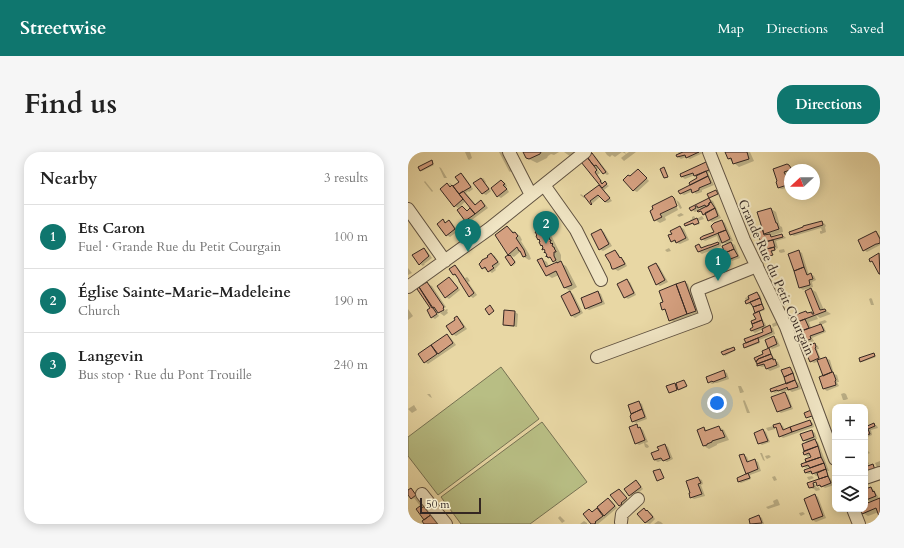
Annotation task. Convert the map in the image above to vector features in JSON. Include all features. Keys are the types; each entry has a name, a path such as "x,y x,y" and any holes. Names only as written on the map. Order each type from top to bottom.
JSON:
{"street":[{"path":"509,152 531,196"},
{"path":"408,287 531,196 585,152"},
{"name":"Grande Rue du Petit Courgain","path":"709,152 740,231 786,327 832,451"},
{"path":"544,185 576,230 601,280"},
{"path":"408,209 445,261"},
{"path":"597,357 706,317 697,290 756,266"},
{"path":"868,477 880,473"},
{"path":"422,494 446,524"},
{"path":"620,523 622,514 638,499"},
{"path":"854,512 859,524"}],"green space":[{"path":"501,367 539,419 438,495 408,456 408,437"},
{"path":"542,422 587,482 530,524 461,524 441,497"}],"building":[{"path":"523,152 541,152 540,154 529,159 526,158"},
{"path":"683,152 699,152 686,158 685,155 677,157 676,155"},
{"path":"725,152 747,152 749,159 733,164 731,158 728,159"},
{"path":"592,153 606,172 603,174 587,157"},
{"path":"587,157 597,170 595,172 602,184 605,181 607,184 602,188 581,162"},
{"path":"432,160 433,164 420,171 418,167"},
{"path":"706,162 709,170 694,176 693,173 681,177 680,174"},
{"path":"784,165 784,186 778,188 773,169"},
{"path":"664,167 668,177 664,178 660,169"},
{"path":"638,169 647,178 633,191 623,180"},
{"path":"706,171 708,176 690,185 690,182 697,178 696,176"},
{"path":"461,173 471,187 459,194 453,186 459,182 455,177"},
{"path":"708,176 711,183 699,188 699,190 692,193 691,189 680,194 678,191"},
{"path":"481,178 489,189 482,194 473,183"},
{"path":"501,180 507,189 497,197 491,188"},
{"path":"447,183 450,187 452,185 463,199 454,207 440,189"},
{"path":"599,185 610,198 605,202 598,195 590,201 592,204 591,205 584,196"},
{"path":"716,190 718,194 709,198 707,194"},
{"path":"463,191 475,205 481,200 485,206 475,214 459,194"},
{"path":"672,196 677,206 660,214 662,217 654,221 650,211 653,209 652,206"},
{"path":"709,198 711,202 706,207 705,205 698,208 695,206 696,208 691,211 689,208"},
{"path":"711,202 715,208 703,215 701,211 697,211 709,205"},
{"path":"462,206 467,211 470,208 475,214 465,221 457,210"},
{"path":"715,208 718,216 708,221 705,213"},
{"path":"771,208 779,229 764,234 757,212"},
{"path":"697,218 699,223 694,225 693,223 685,226 684,224"},
{"path":"443,219 445,223 449,220 455,229 446,236 437,224"},
{"path":"722,220 726,230 701,240 700,238 703,236 714,232 711,226 714,223"},
{"path":"822,221 823,225 790,235 789,232 803,226"},
{"path":"507,226 518,236 516,238 526,256 523,257 517,247 508,255 495,235"},
{"path":"680,226 686,238 676,243 675,240 671,242 668,235 672,234 670,231"},
{"path":"541,227 542,231 546,230 546,234 547,233 548,237 550,238 551,244 553,244 552,245 556,251 554,252 554,256 556,260 553,262 550,257 546,257 547,255 545,252 544,253 544,249 542,250 542,245 541,246 539,239 538,240 536,236 537,235 535,232 537,231 535,230"},
{"path":"762,228 764,235 770,234 771,237 782,234 783,237 761,243 759,237 756,237 754,230"},
{"path":"601,229 609,244 599,250 591,234"},
{"path":"726,230 730,239 722,243 718,233"},
{"path":"876,231 880,239 880,243 863,251 858,240"},
{"path":"773,240 775,247 763,250 761,243"},
{"path":"718,242 719,244 698,252 695,246 699,244 701,248"},
{"path":"731,242 734,249 725,253 722,246"},
{"path":"774,247 775,250 771,251 773,255 765,257 763,250"},
{"path":"424,248 429,256 419,265 412,255"},
{"path":"734,249 738,256 728,260 723,260 722,257 714,261 713,258"},
{"path":"615,250 625,264 612,269 605,255"},
{"path":"799,250 804,267 794,271 788,254"},
{"path":"491,253 498,262 492,266 494,268 488,272 485,267 482,269 479,264"},
{"path":"879,253 880,274 872,261 870,262 869,259"},
{"path":"510,255 515,262 511,266 505,257"},
{"path":"542,258 546,267 561,261 572,285 564,288 556,271 546,276 537,260"},
{"path":"721,260 723,265 715,268 713,263"},
{"path":"656,263 665,280 656,285 648,267"},
{"path":"455,265 474,293 469,297 455,274 453,275 449,269"},
{"path":"804,267 807,275 811,273 813,279 809,280 810,285 799,288 794,271"},
{"path":"449,277 458,288 445,298 437,286"},
{"path":"627,279 634,293 624,298 617,284"},
{"path":"685,281 696,311 687,314 676,284"},
{"path":"427,282 444,307 444,310 438,313 434,307 432,308 419,287"},
{"path":"676,284 687,314 669,321 665,309 662,310 660,303 663,302 659,291"},
{"path":"419,287 437,314 431,318 427,310 430,308 417,289"},
{"path":"811,288 820,310 825,309 826,311 792,324 790,317 806,311 807,313 812,312 812,314 814,314 805,291"},
{"path":"570,291 580,312 571,316 561,296"},
{"path":"598,291 602,302 585,309 581,298"},
{"path":"757,292 760,298 746,304 745,301 749,299 748,296"},
{"path":"760,298 762,304 753,307 750,302"},
{"path":"762,304 764,309 755,313 753,307"},
{"path":"490,305 494,311 489,315 485,309"},
{"path":"504,310 515,311 514,326 503,325"},
{"path":"759,311 762,320 752,324 751,321 756,319 753,314"},
{"path":"457,316 464,327 452,335 446,326 455,320 454,318"},
{"path":"805,319 809,328 796,333 792,324"},
{"path":"762,320 764,326 751,331 750,329 753,327 752,324"},
{"path":"821,324 824,331 810,336 811,339 800,343 796,333"},
{"path":"770,325 772,332 746,343 744,339 763,332 762,329"},
{"path":"447,334 453,343 438,354 431,345"},
{"path":"774,336 777,344 768,348 765,340"},
{"path":"758,338 759,342 744,348 743,344"},
{"path":"815,343 815,348 819,358 810,362 804,347"},
{"path":"431,345 437,354 424,363 418,354"},
{"path":"734,347 735,350 723,355 721,352"},
{"path":"769,348 771,354 758,359 756,362 754,358 763,354 762,351"},
{"path":"874,353 875,356 860,362 859,358"},
{"path":"771,354 773,358 757,364 756,362 758,359"},
{"path":"826,357 832,372 823,376 817,360"},
{"path":"773,358 773,360 775,359 777,365 766,369 764,364 757,366 757,364"},
{"path":"790,367 793,373 784,377 781,370"},
{"path":"724,370 726,377 708,383 706,377"},
{"path":"832,372 836,380 836,385 823,389 819,377"},
{"path":"793,373 795,380 786,384 784,377"},
{"path":"684,380 687,386 678,390 676,383"},
{"path":"795,380 798,387 788,390 787,387 771,392 770,389"},
{"path":"675,383 677,390 669,393 666,386"},
{"path":"785,392 791,407 777,412 771,397"},
{"path":"639,401 642,409 631,414 628,405"},
{"path":"642,409 645,417 632,422 630,416 631,414"},
{"path":"811,410 814,419 812,416 806,418 804,413"},
{"path":"810,420 812,425 792,432 790,427"},
{"path":"780,423 783,430 790,427 792,432 779,437 776,427 774,428 773,425"},
{"path":"874,423 875,426 868,429 868,426"},
{"path":"637,424 638,428 640,427 645,440 635,444 629,427"},
{"path":"719,426 725,437 712,441 703,446 697,430 704,427 705,431"},
{"path":"763,429 768,441 758,444 754,433"},
{"path":"812,430 814,437 803,441 800,434"},
{"path":"815,439 818,446 804,451 802,444"},
{"path":"665,444 670,458 663,461 661,458 654,460 651,453 659,450 657,447"},
{"path":"818,446 821,457 806,462 805,459 811,457 809,453 804,455 803,452"},
{"path":"744,454 747,462 755,459 758,469 746,474 739,455"},
{"path":"821,457 824,463 810,468 808,465 802,467 801,464"},
{"path":"824,463 826,469 812,474 811,471 805,473 804,470"},
{"path":"873,464 875,470 868,474 868,466"},
{"path":"660,469 664,478 657,481 653,471"},
{"path":"826,469 828,476 819,479 817,473"},
{"path":"748,473 750,478 738,482 737,478"},
{"path":"828,476 831,483 821,487 820,485 817,486 816,482 813,483 814,487 809,488 807,483"},
{"path":"698,477 701,483 698,484 702,494 690,498 686,481"},
{"path":"636,480 641,487 629,496 624,489"},
{"path":"871,487 876,496 868,499 868,488"},
{"path":"411,488 416,495 411,499 408,495 408,490"},
{"path":"619,489 627,498 619,506 610,495"},
{"path":"815,494 823,516 812,520 804,499"},
{"path":"608,498 615,506 604,516 597,507"},
{"path":"880,498 880,519 876,508 868,511 868,503"},
{"path":"420,506 421,508 425,506 432,514 424,520 416,509"},
{"path":"597,508 603,516 595,522 596,523 591,524 583,514 589,509 592,512"},
{"path":"644,508 653,517 645,523 637,514"},
{"path":"432,514 439,524 424,524 422,521"},
{"path":"759,515 762,523 750,524 749,519"}],"place":[{"name":"Église Sainte-Marie-Madeleine","path":"546,244"},
{"name":"Langevin","path":"468,252"},
{"name":"Ets Caron","path":"718,281"}]}
